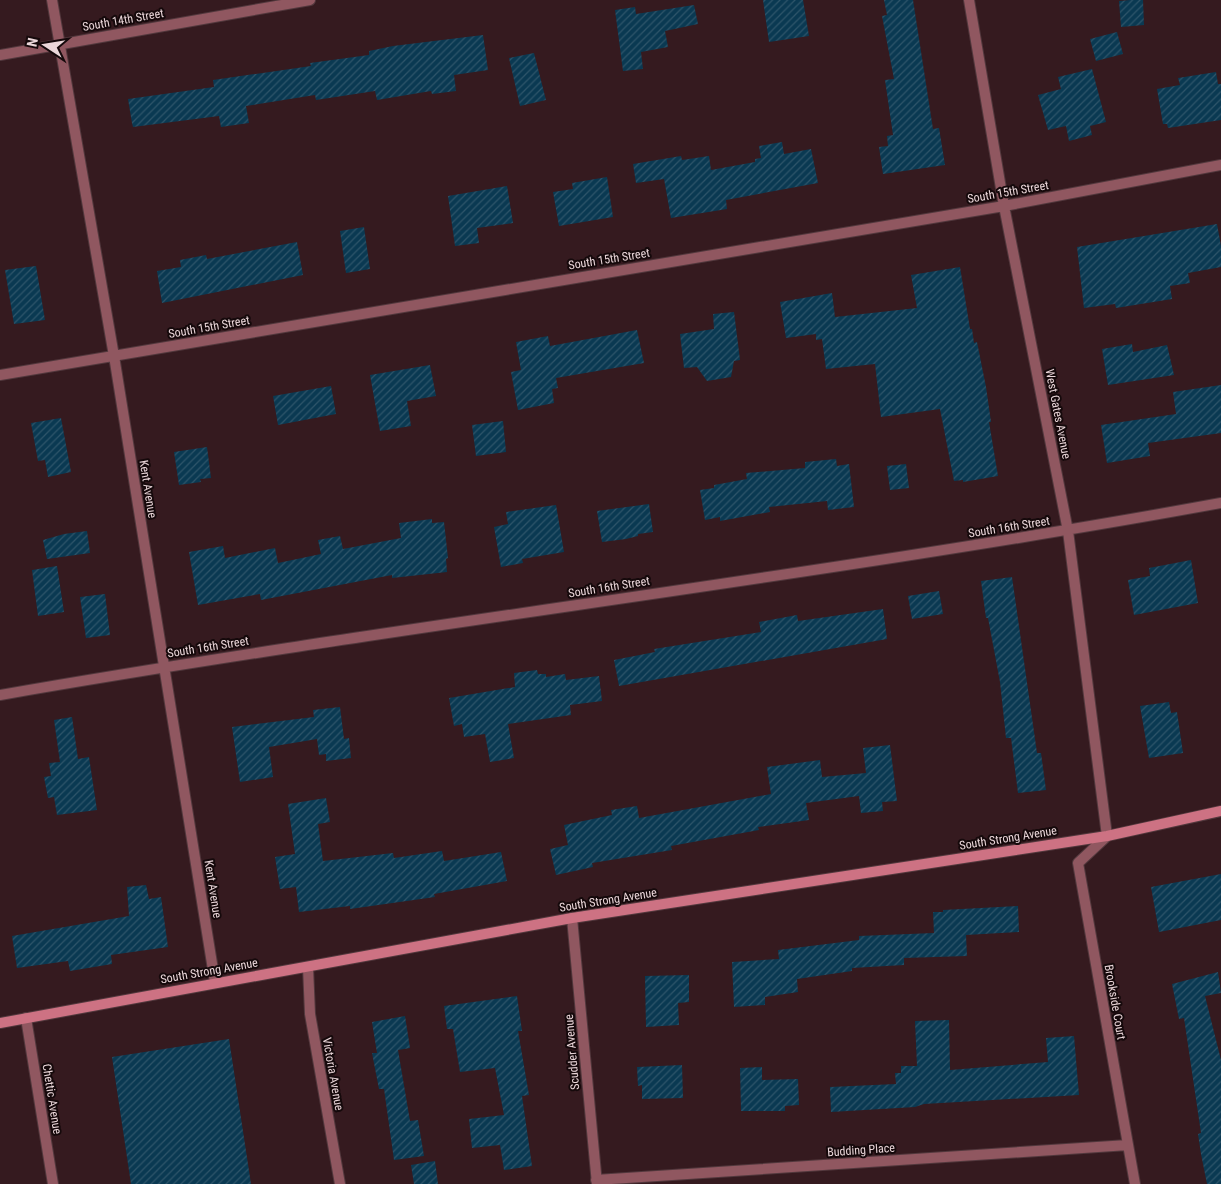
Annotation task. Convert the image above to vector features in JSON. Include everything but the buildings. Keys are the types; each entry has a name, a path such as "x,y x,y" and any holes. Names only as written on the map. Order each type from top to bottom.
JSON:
{"street":[{"name":"Kent Avenue","path":"52,0 114,356 216,982"},
{"name":"South 14th Street","path":"0,55 310,0"},
{"name":"West Gates Avenue","path":"969,0 1004,206 1068,531 1107,836"},
{"name":"South 15th Street","path":"0,375 1004,206 1221,165"},
{"name":"South 16th Street","path":"0,695 165,666 1068,531 1221,503"},
{"name":"South Strong Avenue","path":"0,1023 216,982 308,968 572,918 1107,836 1221,811"},
{"name":"Brookside Court","path":"1107,836 1078,863 1134,1184"},
{"name":"Scudder Avenue","path":"572,918 597,1182"},
{"name":"Victoria Avenue","path":"308,968 310,1014 340,1184"},
{"name":"Chettic Avenue","path":"26,1018 53,1184"},
{"name":"Budding Place","path":"597,1182 1128,1144"}]}
